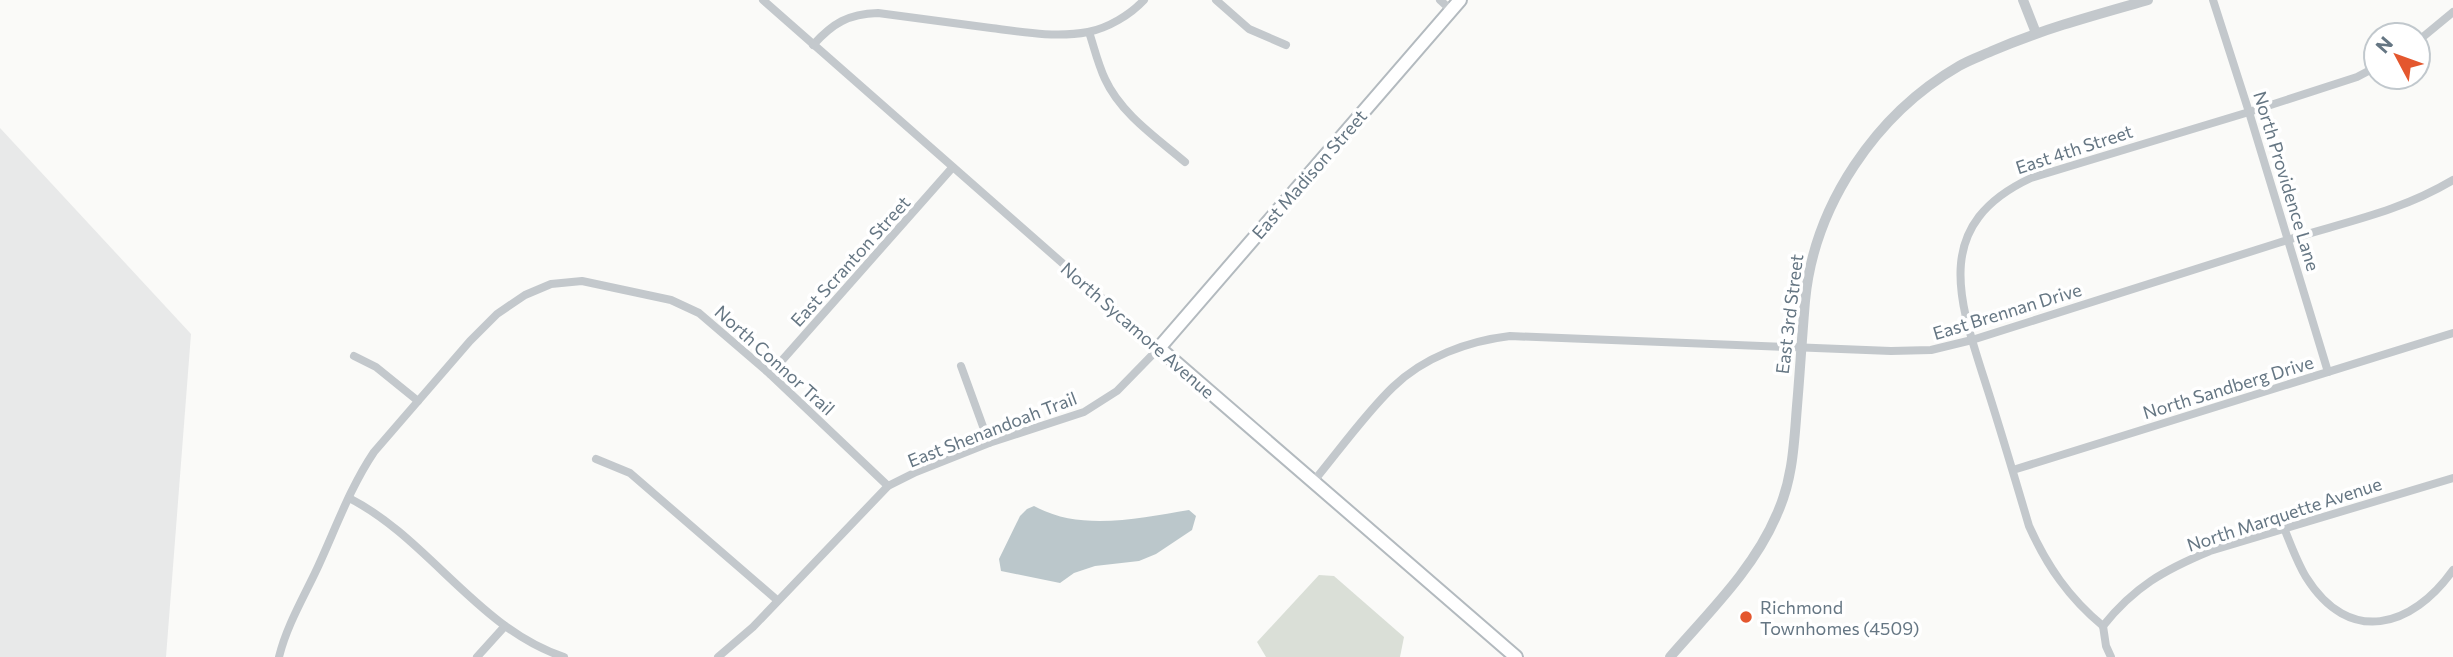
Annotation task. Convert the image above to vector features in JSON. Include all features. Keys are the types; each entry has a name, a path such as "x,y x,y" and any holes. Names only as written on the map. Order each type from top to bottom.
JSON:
{"main road":[{"name":"East Madison Street","path":"1159,348 1455,5"},
{"name":"North Sycamore Avenue","path":"1159,348 1516,657"}],"street":[{"name":"North Sycamore Avenue","path":"763,0 1159,348"},
{"path":"814,45 827,30 841,20 858,14 878,13 1050,34 1089,32 1122,17 1143,0"},
{"path":"1216,0 1249,29 1286,45"},
{"path":"1440,0 1455,5"},
{"path":"2023,0 2036,33"},
{"name":"East 3rd Street","path":"1670,657 1738,577 1759,548 1777,515 1788,484 1793,457 1805,299 1813,253 1844,180 1867,148 1888,122 1919,94 1959,66 2036,33 2148,0"},
{"name":"North Providence Lane","path":"2213,0 2328,372"},
{"path":"2432,29 2453,12"},
{"path":"1089,32 1104,78 1114,96 1128,112 1185,162"},
{"name":"East 4th Street","path":"2103,626 2058,580 2043,558 2029,526 1961,299 1961,259 1970,233 1997,198 2012,187 2051,170 2249,112 2362,74"},
{"name":"East Scranton Street","path":"770,374 952,168"},
{"name":"East Brennan Drive","path":"1313,482 1393,387 1415,370 1450,351 1481,339 1510,335 1891,351 1931,350 1972,340 2289,240 2378,215 2413,201 2453,180"},
{"name":"North Connor Trail","path":"279,657 295,615 362,469 374,452 470,341 497,314 525,295 551,284 582,281 645,293 684,305 709,320 770,374 888,486"},
{"name":"North Sandberg Drive","path":"2013,470 2453,334"},
{"name":"East Shenandoah Trail","path":"718,657 732,647 888,486 989,443 1084,412 1117,391 1159,348"},
{"path":"354,356 376,366 418,401"},
{"path":"961,366 989,443"},
{"path":"596,459 630,473 777,600"},
{"name":"North Marquette Avenue","path":"2103,626 2147,582 2162,572 2210,551 2453,478"},
{"path":"349,498 374,512 505,626 537,647 564,657"},
{"path":"2284,528 2306,578 2339,612 2357,620 2380,622 2399,618 2421,606 2453,570"},
{"path":"477,657 505,626"},
{"path":"2103,626 2111,657"}],"shaded area":[{"path":"0,128 191,334 166,657 0,657"},
{"path":"1034,506 1071,519 1091,521 1130,519 1189,510 1196,516 1192,530 1156,554 1139,561 1095,566 1074,573 1060,583 1001,571 999,559 1020,516"},
{"path":"1319,575 1334,576 1404,637 1400,657 1266,657 1257,642"}],"place":[{"name":"Richmond Townhomes (4509)","path":"1746,617"}]}
